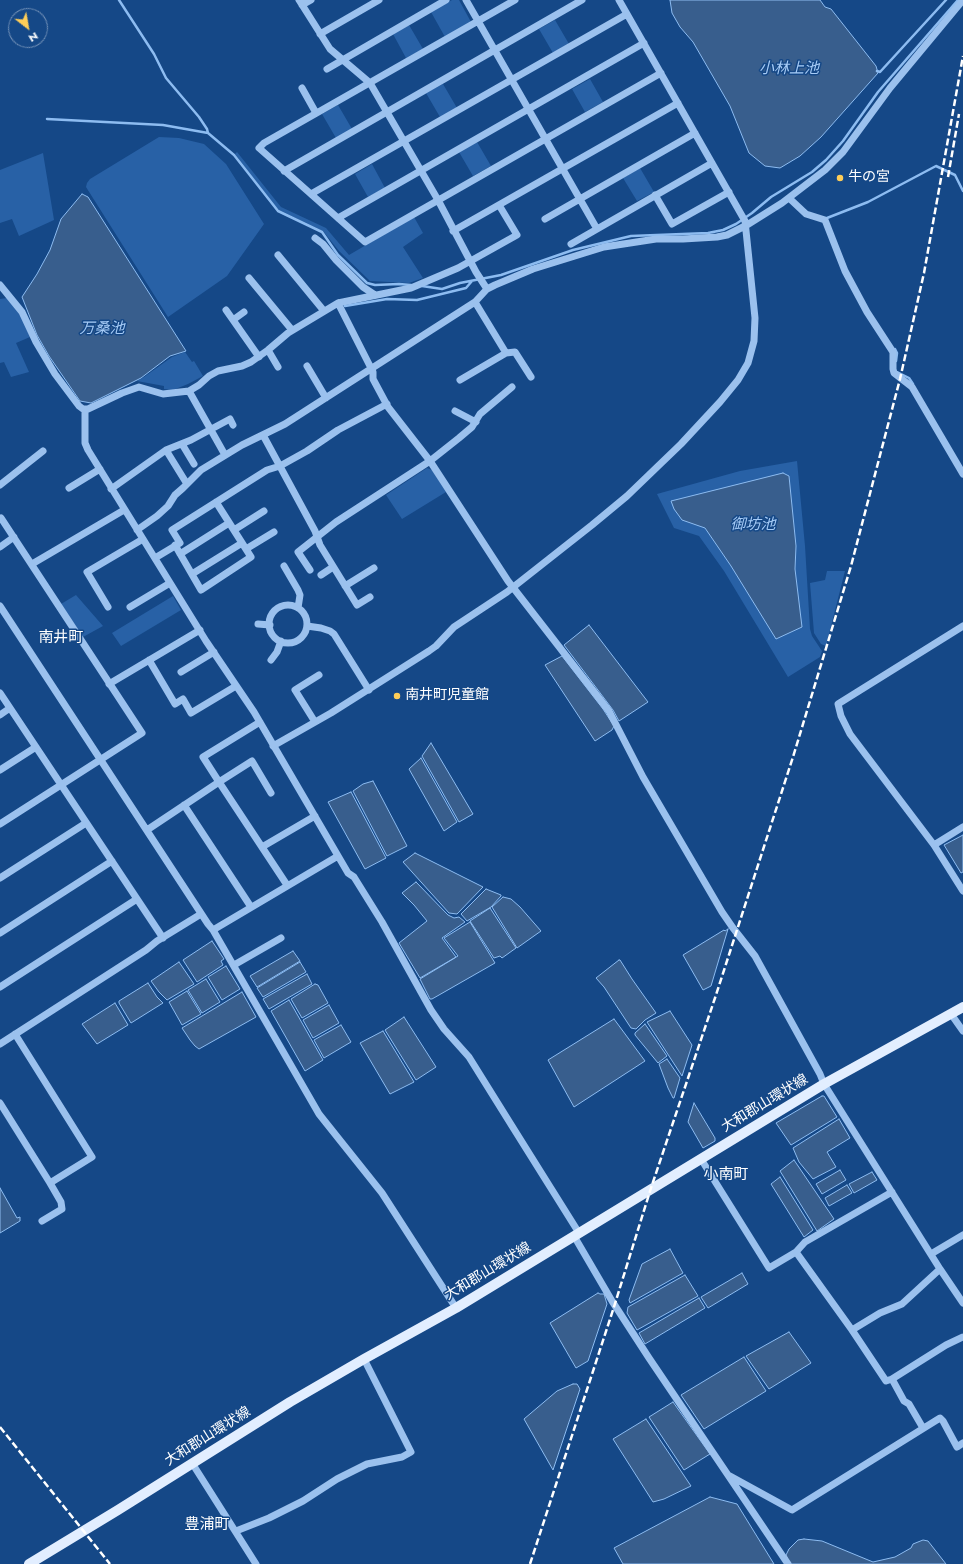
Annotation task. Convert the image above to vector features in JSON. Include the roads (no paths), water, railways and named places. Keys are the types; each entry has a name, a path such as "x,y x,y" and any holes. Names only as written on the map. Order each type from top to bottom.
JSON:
{"main road":[{"name":"大和郡山環状線","path":"29,1564 290,1402 364,1358 456,1308 824,1084 963,1007"}],"street":[{"path":"311,0 300,2 330,49 370,83 438,200 470,262 486,287"},
{"path":"320,34 379,0"},
{"path":"327,69 446,0"},
{"path":"466,0 597,229"},
{"path":"515,0 264,143 259,148 365,242 661,73"},
{"path":"284,171 582,0"},
{"path":"273,746 369,690 436,646 454,627 513,587 555,555 627,496 681,444 720,402 738,380 748,364 754,341 755,318 745,221 619,0"},
{"path":"137,530 168,506 175,495 200,470 225,455 285,424 326,398 475,302 486,287 533,269 604,247 656,239 717,237 727,235 745,221 789,198 825,170 843,152 890,88 963,0"},
{"path":"311,194 627,14"},
{"path":"338,218 644,43"},
{"path":"302,88 316,113"},
{"path":"453,231 678,103"},
{"path":"545,219 695,133"},
{"path":"571,244 712,163"},
{"path":"656,195 672,224 729,192"},
{"path":"789,198 806,214 825,220 845,271 867,312 893,352 894,373 912,387 963,474"},
{"path":"85,410 91,409 139,386 163,394 189,391 218,371 242,366 259,357 292,330 338,303 411,288 470,262 517,235 499,205"},
{"path":"315,238 323,244 363,286 375,295"},
{"path":"278,255 324,311"},
{"path":"249,278 292,330"},
{"path":"0,285 22,312 36,342 51,368 74,400 85,410 85,443 111,489 260,722 348,873 354,877 382,922 437,1020 469,1057 577,1234 612,1301 674,1397 730,1476 788,1564"},
{"path":"475,302 506,353"},
{"path":"338,303 373,372 373,379 387,404 430,461 468,521 513,587 609,711 642,777 722,912 755,956 820,1074 824,1084 930,1254 963,1303"},
{"path":"226,310 259,357"},
{"path":"233,320 244,312"},
{"path":"268,350 278,367"},
{"path":"460,380 506,353 515,352 531,377"},
{"path":"307,366 326,398"},
{"path":"310,570 298,552 336,522 430,461 464,435 476,422 480,414 512,387"},
{"path":"189,391 225,455"},
{"path":"154,558 180,543 172,530 267,470 280,466 307,451 338,430 387,404"},
{"path":"455,411 476,422"},
{"path":"111,489 166,450 191,440 230,419 233,425"},
{"path":"263,435 315,531 320,545 357,605 370,597"},
{"path":"182,444 194,464"},
{"path":"166,450 187,484"},
{"path":"0,485 43,451"},
{"path":"69,488 100,469"},
{"path":"175,546 201,590 252,557 216,502"},
{"path":"32,564 124,510"},
{"path":"234,530 264,511"},
{"path":"0,824 142,733 1,518"},
{"path":"180,554 230,523"},
{"path":"192,574 244,546 274,532"},
{"path":"0,547 14,537"},
{"path":"108,607 87,572 143,539"},
{"path":"284,566 300,595 298,608"},
{"path":"321,575 333,567"},
{"path":"345,586 374,568"},
{"path":"130,607 170,583"},
{"path":"288,605 298,608 305,616 307,626 303,636 289,643 275,637 272,633 270,625 271,617 278,609 288,605"},
{"path":"0,606 201,914 213,930 319,1114 382,1193 456,1308"},
{"path":"258,624 270,625"},
{"path":"307,626 325,629 334,634 369,690"},
{"path":"963,626 838,704 841,716 850,734 934,845 963,891"},
{"path":"109,684 200,630"},
{"path":"271,660 282,641"},
{"path":"182,672 214,652"},
{"path":"150,660 175,704 184,699 192,713 236,686"},
{"path":"315,722 295,690 319,675"},
{"path":"0,693 163,938"},
{"path":"0,715 10,708"},
{"path":"260,722 203,757 287,885"},
{"path":"0,770 36,747"},
{"path":"147,830 252,761 271,793"},
{"path":"184,805 251,907"},
{"path":"262,847 315,816"},
{"path":"0,878 86,823"},
{"path":"934,845 963,828"},
{"path":"213,930 338,856"},
{"path":"0,933 112,861"},
{"path":"0,987 137,900"},
{"path":"0,1044 201,914"},
{"path":"234,965 281,938"},
{"path":"951,1014 963,1032"},
{"path":"15,1034 92,1156 50,1183"},
{"path":"0,1103 61,1202 62,1209 42,1222"},
{"path":"701,1159 768,1268 796,1252 805,1242 892,1192"},
{"path":"930,1254 963,1235"},
{"path":"796,1252 852,1330 886,1381 892,1379 946,1345 963,1337"},
{"path":"852,1330 880,1313 902,1304 940,1269"},
{"path":"236,1531 303,1502 337,1479 368,1464 402,1457 411,1452 364,1358"},
{"path":"892,1379 904,1401 909,1404 923,1428"},
{"path":"730,1476 792,1510 940,1418 957,1447 963,1443"},
{"path":"192,1463 256,1564"}],"water":[{"name":"小林上池","path":"670,0 820,0 825,7 831,9 876,66 878,73 821,137 800,156 780,168 765,166 749,153 730,106 693,42 680,27 672,13"},
{"name":"万桑池","path":"82,194 88,197 186,351 170,356 141,378 91,403 80,401 49,356 37,335 22,297 50,250 61,219"},
{"name":"御坊池","path":"783,473 789,476 796,546 795,569 802,627 776,639 731,566 705,528 682,520 674,509 671,501"},
{"path":"589,625 648,702 619,721 613,710 564,645"},
{"path":"562,656 603,709 614,726 612,730 595,741 545,665"},
{"path":"431,743 473,814 459,822 422,756"},
{"path":"421,758 457,822 444,831 409,769"},
{"path":"373,781 407,846 387,856 353,791 363,784"},
{"path":"351,792 386,858 365,869 328,802"},
{"path":"963,835 963,872 961,873 944,845"},
{"path":"415,853 483,887 457,914 449,913 403,862"},
{"path":"416,882 448,915 454,918 459,917 465,922 442,938 456,957 420,978 399,943 427,921 402,893"},
{"path":"486,889 501,896 491,907 467,921 461,914"},
{"path":"503,897 511,899 520,907 541,931 517,948 492,907"},
{"path":"490,908 516,948 502,958 500,956 494,958 470,921"},
{"path":"470,922 495,963 430,999 420,979 458,956 444,938"},
{"path":"728,929 711,986 703,990 683,955"},
{"path":"212,941 224,959 221,961 223,965 197,982 183,960"},
{"path":"293,951 300,961 257,987 250,976"},
{"path":"619,960 656,1013 645,1020 636,1029 631,1028 604,987 596,978"},
{"path":"179,962 194,984 167,1000 151,981"},
{"path":"300,962 306,972 263,997 257,988"},
{"path":"226,966 240,989 222,1000 208,977"},
{"path":"307,974 312,984 269,1009 263,999"},
{"path":"206,979 220,1002 202,1013 188,990"},
{"path":"148,983 163,1003 131,1023 119,1001"},
{"path":"315,984 318,985 328,1003 302,1018 291,999"},
{"path":"187,991 201,1014 182,1025 169,1002"},
{"path":"242,992 256,1017 199,1049 195,1046 182,1028"},
{"path":"289,1000 323,1060 305,1071 271,1011"},
{"path":"115,1003 128,1025 97,1044 82,1024"},
{"path":"329,1005 339,1023 313,1038 303,1020"},
{"path":"670,1011 692,1045 682,1076 647,1022"},
{"path":"404,1017 436,1067 416,1080 385,1030"},
{"path":"614,1019 645,1061 574,1107 548,1060"},
{"path":"645,1024 667,1056 658,1063 635,1035 635,1033"},
{"path":"341,1025 351,1042 324,1058 314,1040"},
{"path":"383,1031 414,1082 390,1094 360,1043"},
{"path":"667,1059 680,1078 674,1098 668,1088 659,1064"},
{"path":"824,1096 837,1117 791,1145 776,1123"},
{"path":"694,1103 715,1138 715,1141 703,1148 688,1122"},
{"path":"839,1119 850,1138 827,1152 836,1167 813,1179 799,1162 793,1148"},
{"path":"794,1160 834,1219 817,1231 780,1171"},
{"path":"840,1170 846,1180 822,1194 816,1184"},
{"path":"872,1172 877,1180 854,1193 849,1184"},
{"path":"780,1177 813,1230 804,1237 771,1184"},
{"path":"847,1185 852,1193 829,1206 825,1198"},
{"path":"0,1188 17,1218 20,1217 20,1221 0,1233"},
{"path":"670,1249 683,1273 630,1303 629,1300 642,1264"},
{"path":"742,1273 748,1284 708,1308 701,1297"},
{"path":"685,1275 698,1296 637,1330 627,1313 628,1307"},
{"path":"598,1293 604,1294 607,1304 588,1361 576,1368 550,1323"},
{"path":"699,1298 705,1308 645,1344 639,1333"},
{"path":"789,1332 811,1363 769,1389 746,1356"},
{"path":"744,1357 766,1391 704,1429 681,1395"},
{"path":"573,1384 577,1384 580,1389 553,1470 524,1419 557,1391"},
{"path":"673,1402 710,1454 684,1470 649,1417"},
{"path":"646,1419 691,1486 664,1499 653,1502 613,1439"},
{"path":"710,1497 737,1504 774,1564 623,1564 614,1548"},
{"path":"804,1539 822,1541 873,1562 895,1557 911,1548 913,1544 923,1540 928,1541 946,1564 790,1564 786,1555 789,1549 798,1540"}],"waterway":[{"path":"119,0 154,54 166,78 199,117 208,133"},
{"path":"877,71 880,72 946,0"},
{"path":"422,286 442,289 460,283 501,275 573,250 631,236 708,233 723,230 736,224 771,197 812,172 826,160 843,141 878,92 958,0"},
{"path":"47,119 163,125 208,133 234,155 278,211 322,232 338,255 367,283 375,285 411,285"},
{"path":"827,218 868,202 936,166 955,175 963,191"},
{"path":"345,306 387,299 417,300 466,288 472,281"},
{"path":"895,349 897,353 896,361"},
{"path":"897,372 909,378 913,384"}],"railway":[{"path":"530,1564 613,1310 651,1188 715,998 793,757 851,566 900,379 924,273 963,56"},
{"path":"948,177 959,114"},
{"path":"0,1427 110,1564"}],"place":[{"name":"牛の宮","path":"840,178"},
{"name":"南井町児童館","path":"397,696"}],"district":[{"name":"南井町","path":"61,638"},
{"name":"小南町","path":"726,1175"},
{"name":"豊浦町","path":"207,1525"}]}
